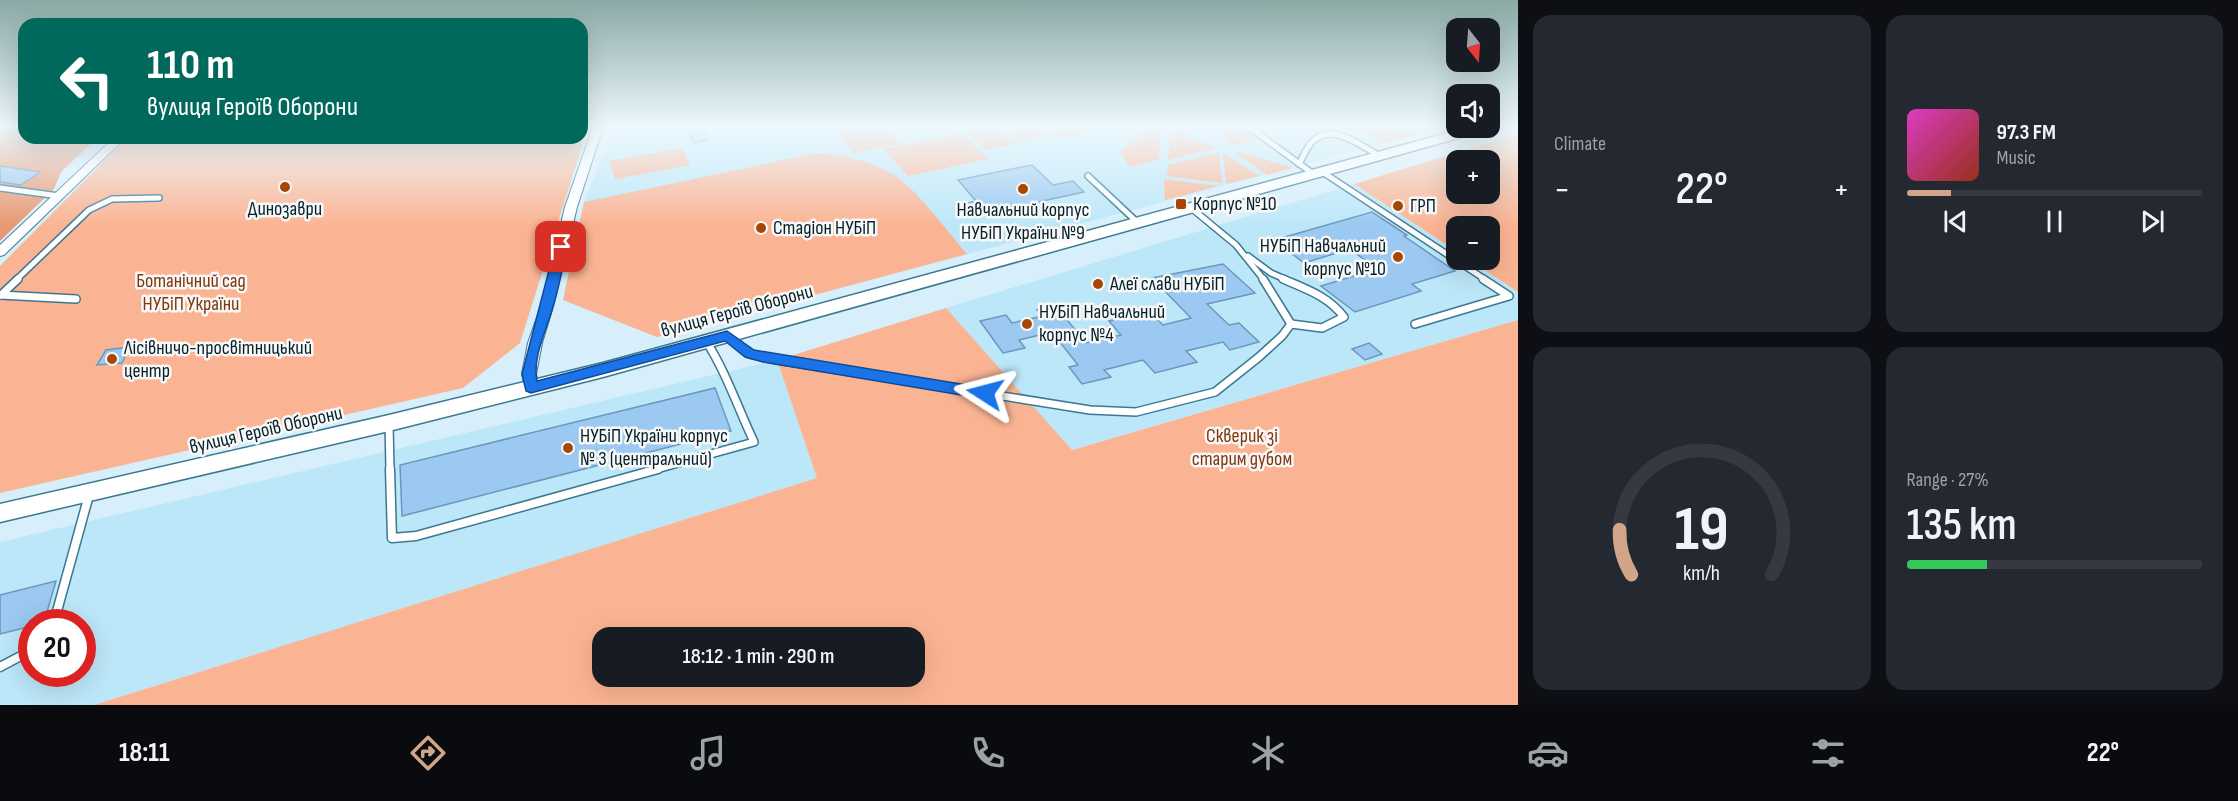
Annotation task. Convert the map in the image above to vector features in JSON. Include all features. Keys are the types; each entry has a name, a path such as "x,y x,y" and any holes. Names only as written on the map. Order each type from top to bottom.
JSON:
{"street":[{"path":"0,252 97,160"},
{"path":"531,387 529,374 535,343 547,306 571,207 587,160"},
{"name":"вулиця Героїв Оборони","path":"0,513 389,423 727,336 1190,207 1311,169 1355,160"}],"lane":[{"path":"1298,160 1509,296 1414,324"},
{"path":"1311,160 1311,169"},
{"path":"1089,176 1124,207 1137,222"},
{"path":"0,188 59,196"},
{"path":"1,295 89,210 111,199 159,198"},
{"path":"1190,207 1240,250 1272,273 1327,299 1339,308 1344,317 1322,328 1291,324"},
{"path":"1240,250 1273,292 1291,324"},
{"path":"1,295 76,298"},
{"path":"727,336 750,354 777,360 1090,410 1136,412 1215,392 1259,357 1282,336 1291,324"},
{"path":"389,423 392,538 416,536 754,442 722,366 706,341"},
{"path":"58,609 90,492"},
{"path":"0,667 18,657"}],"shaded area":[{"path":"0,160 74,160 61,172 54,189 0,241"},
{"name":"Стадіон НУБіП","path":"601,160 1320,160 657,337 563,300 584,202"},
{"path":"1354,184 1446,244 1446,270 1484,270 1518,292 1518,320 1071,450 946,308"},
{"path":"777,360 817,478 94,705 0,705 0,542"}],"green space":[{"name":"Ботанічний сад НУБіП України","path":"105,160 578,160 520,343 463,388 0,493 0,266"},
{"path":"688,160 690,165 615,179 609,161"},
{"name":"Стадіон НУБіП","path":"784,160 858,160 889,172 910,188 967,254 657,337 563,300 584,202"},
{"path":"894,160 984,160 908,176"},
{"path":"1125,160 1159,160 1159,160 1130,167"},
{"path":"1190,160 1220,160 1222,183 1167,176 1168,165"},
{"path":"1224,160 1234,160 1259,176 1226,184"},
{"path":"1245,160 1265,160 1293,168 1267,175"},
{"path":"1433,160 1446,160 1446,204 1500,204 1500,160 1518,160 1518,292 1484,270 1500,270 1500,216 1446,216 1446,244 1354,184"},
{"path":"1164,179 1218,186 1165,200"},
{"name":"Скверик зі старим дубом","path":"946,308 1072,450 1518,320 1518,705 94,705 817,478 777,360"}],"building":[{"name":"Навчальний корпус НУБіП України №9","path":"1032,165 1053,185 1073,181 1084,192 969,217 959,205 976,201 958,180"},
{"path":"0,166 40,172 21,185 0,182"},
{"name":"НУБіП Навчальний корпус №10","path":"1372,212 1446,265 1446,270 1455,271 1412,284 1421,291 1355,312 1321,286 1377,269 1350,249 1304,263 1274,240"},
{"name":"НУБіП Навчальний корпус №4","path":"1223,264 1255,293 1207,304 1229,325 1239,323 1259,342 1230,350 1223,342 1186,351 1197,362 1155,373 1143,360 1104,370 1111,377 1082,384 1069,367 1078,365 1052,332 1019,340 1025,348 1003,353 980,321 1006,315 1012,323 1043,316 1037,310 1055,305 1086,343 1121,335 1109,321 1150,312 1163,325 1191,318 1152,278"},
{"path":"1369,343 1382,354 1365,360 1352,349"},
{"name":"Лісівничо-просвітницький центр","path":"130,347 122,363 97,365 106,350"},
{"name":"НУБіП України корпус № 3 (центральний)","path":"715,388 731,431 402,516 400,465"},
{"path":"56,581 48,609 18,609 18,630 0,634 0,595"}],"place":[{"name":"Динозаври","path":"285,187"},
{"name":"Навчальний корпус НУБіП України №9","path":"1023,189"},
{"name":"Корпус №10","path":"1181,204"},
{"name":"ГРП","path":"1398,206"},
{"name":"Стадіон НУБіП","path":"761,228"},
{"name":"НУБіП Навчальний корпус №10","path":"1398,257"},
{"name":"Алеї слави НУБіП","path":"1098,284"},
{"name":"НУБіП Навчальний корпус №4","path":"1027,324"},
{"name":"Лісівничо-просвітницький центр","path":"112,359"},
{"name":"НУБіП України корпус № 3 (центральний)","path":"568,448"}],"route":[{"path":"561,247 547,306 535,343 529,374 531,387 727,336 750,354 763,357 985,393"}]}
